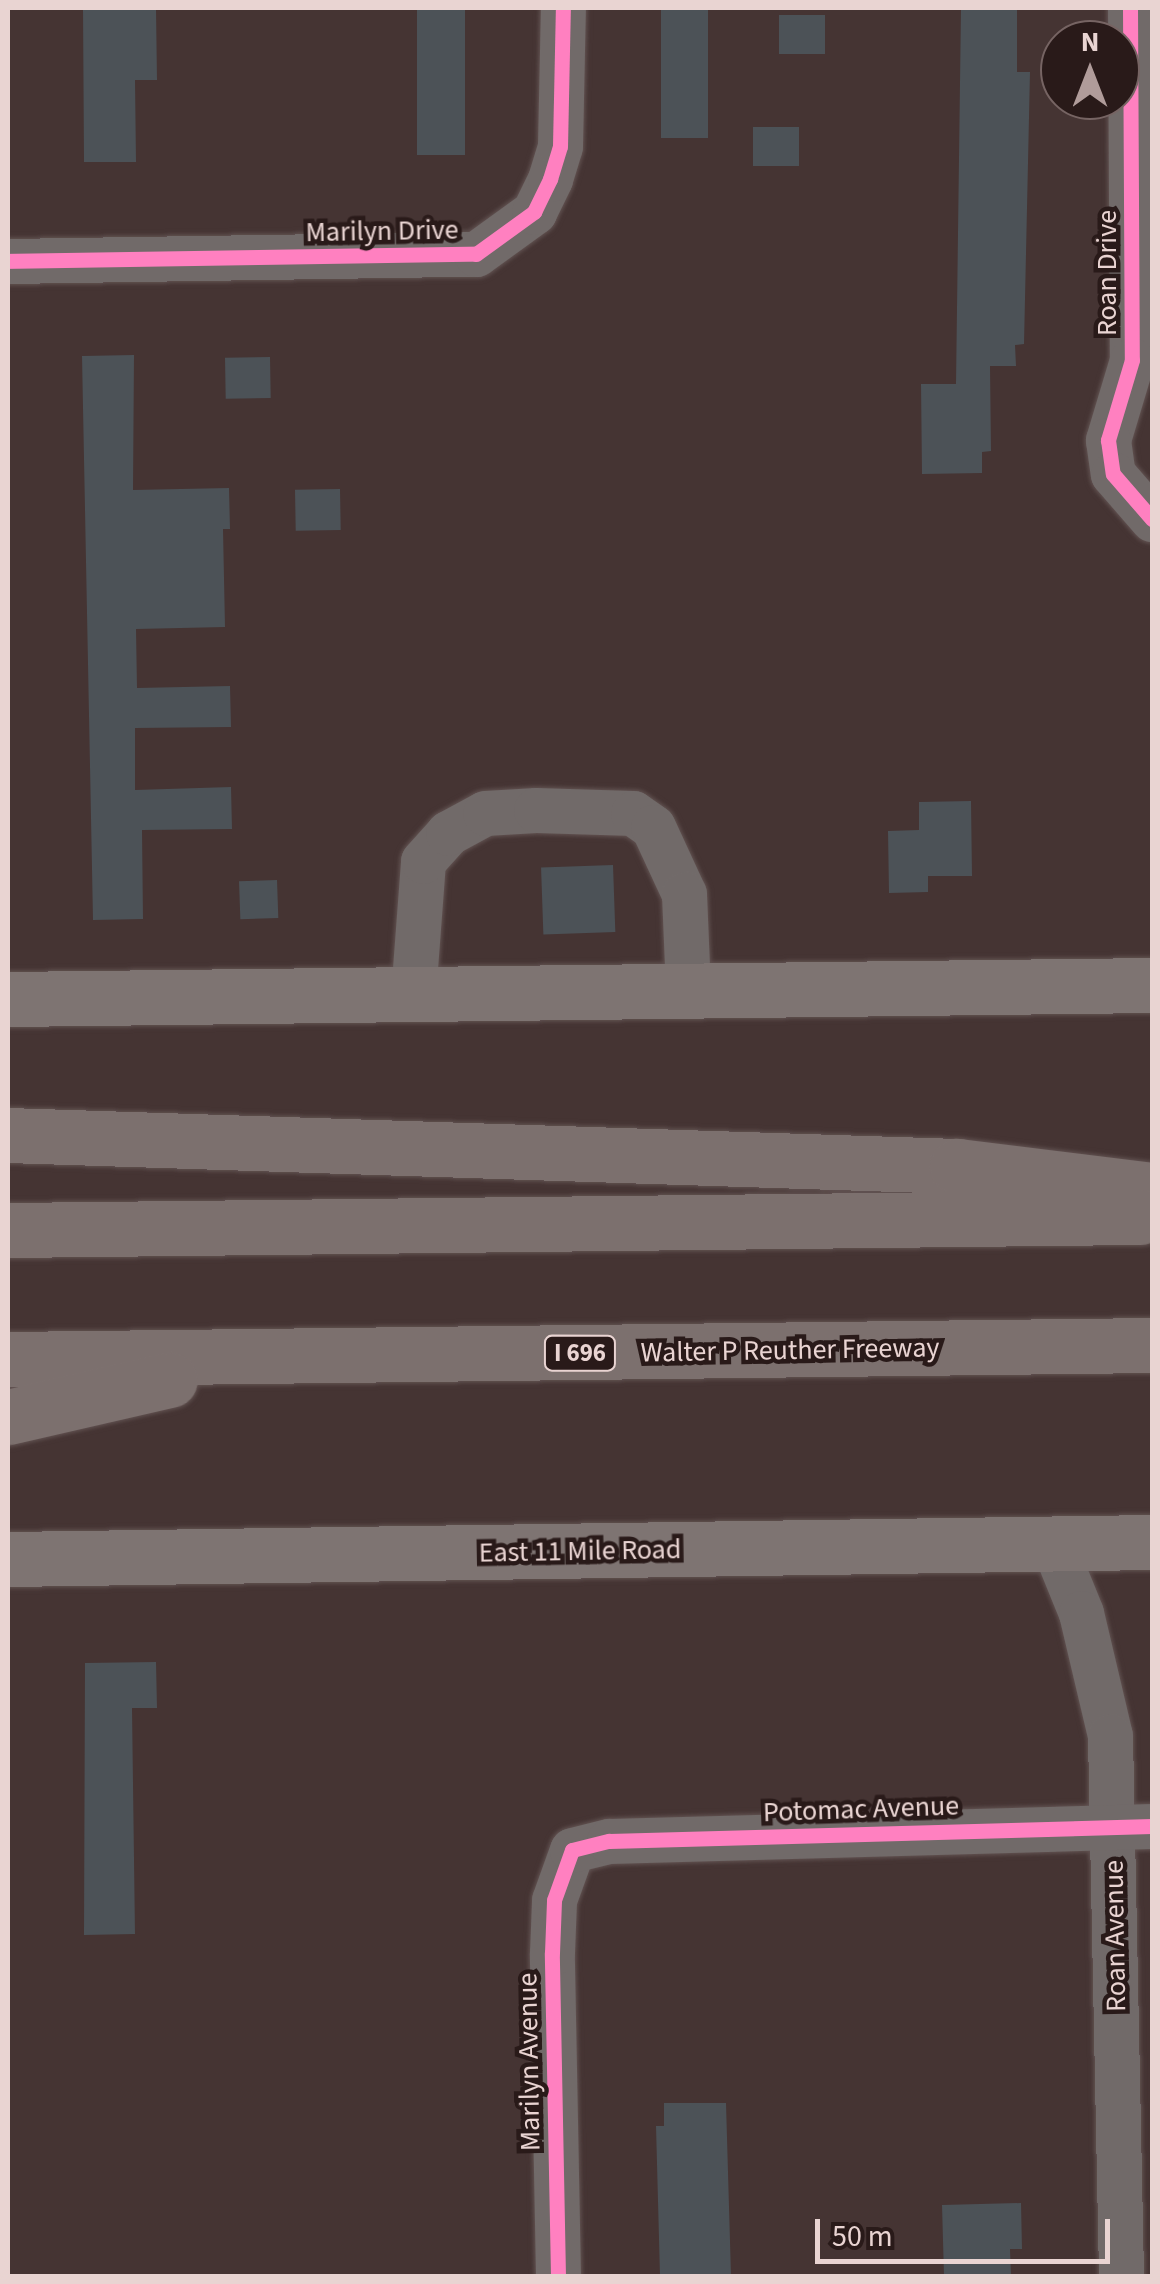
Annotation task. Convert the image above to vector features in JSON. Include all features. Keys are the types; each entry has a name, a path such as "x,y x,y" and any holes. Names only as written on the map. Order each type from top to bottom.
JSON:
{"highway":[{"path":"8,1135 957,1166 1152,1190"},
{"path":"8,1230 1152,1217"},
{"name":"Walter P Reuther Freeway","path":"8,1359 1152,1345"},
{"path":"8,1417 272,1357"}],"main road":[{"path":"8,1000 1152,985"},
{"name":"East 11 Mile Road","path":"8,1559 1152,1542"}],"street":[{"name":"Marilyn Drive","path":"8,262 476,254 534,212 550,180 560,146 563,8"},
{"name":"Roan Drive","path":"1130,8 1132,360 1108,440 1114,474 1152,519"},
{"path":"413,994 423,861 448,832 484,813 536,810 634,813 653,827 684,894 688,991"},
{"name":"Roan Avenue","path":"1053,1544 1103,1697 1133,1827 1121,2276"},
{"name":"Potomac Avenue","path":"572,1850 626,1840 1133,1827"},
{"name":"Marilyn Avenue","path":"558,2276 552,1936 554,1900 572,1850"}],"building":[{"path":"83,8 156,8 157,80 135,80 136,162 84,162"},
{"path":"417,8 465,8 465,155 417,155"},
{"path":"661,8 708,8 708,138 661,138"},
{"path":"961,8 1017,8 1017,72 1030,72 1024,344 1015,345 1016,366 990,366 991,451 982,452 982,473 922,474 921,384 956,384"},
{"path":"779,15 825,15 825,54 779,54"},
{"path":"753,127 799,127 799,166 753,166"},
{"path":"134,355 133,490 229,488 230,529 223,529 225,627 136,629 137,688 230,686 231,727 135,728 135,790 231,787 232,829 142,830 143,919 93,920 82,356"},
{"path":"270,357 271,398 226,399 225,358"},
{"path":"340,489 341,530 296,531 295,490"},
{"path":"971,801 972,876 928,876 928,892 889,893 888,831 919,830 919,802"},
{"path":"613,865 615,932 543,934 541,868"},
{"path":"277,880 278,918 240,919 239,881"},
{"path":"156,1662 157,1708 132,1708 135,1934 84,1935 85,1663"},
{"path":"664,2103 726,2103 731,2276 660,2276 656,2126 664,2126"},
{"path":"1021,2203 1022,2249 1010,2249 1011,2276 944,2276 942,2205"}],"cycle path":[{"path":"8,261 476,254 534,212 550,179 560,146 563,8"},
{"path":"1130,8 1132,360 1108,440 1113,474 1152,519"},
{"path":"558,2276 552,1953 554,1900 572,1850 609,1841 1152,1826"}]}
